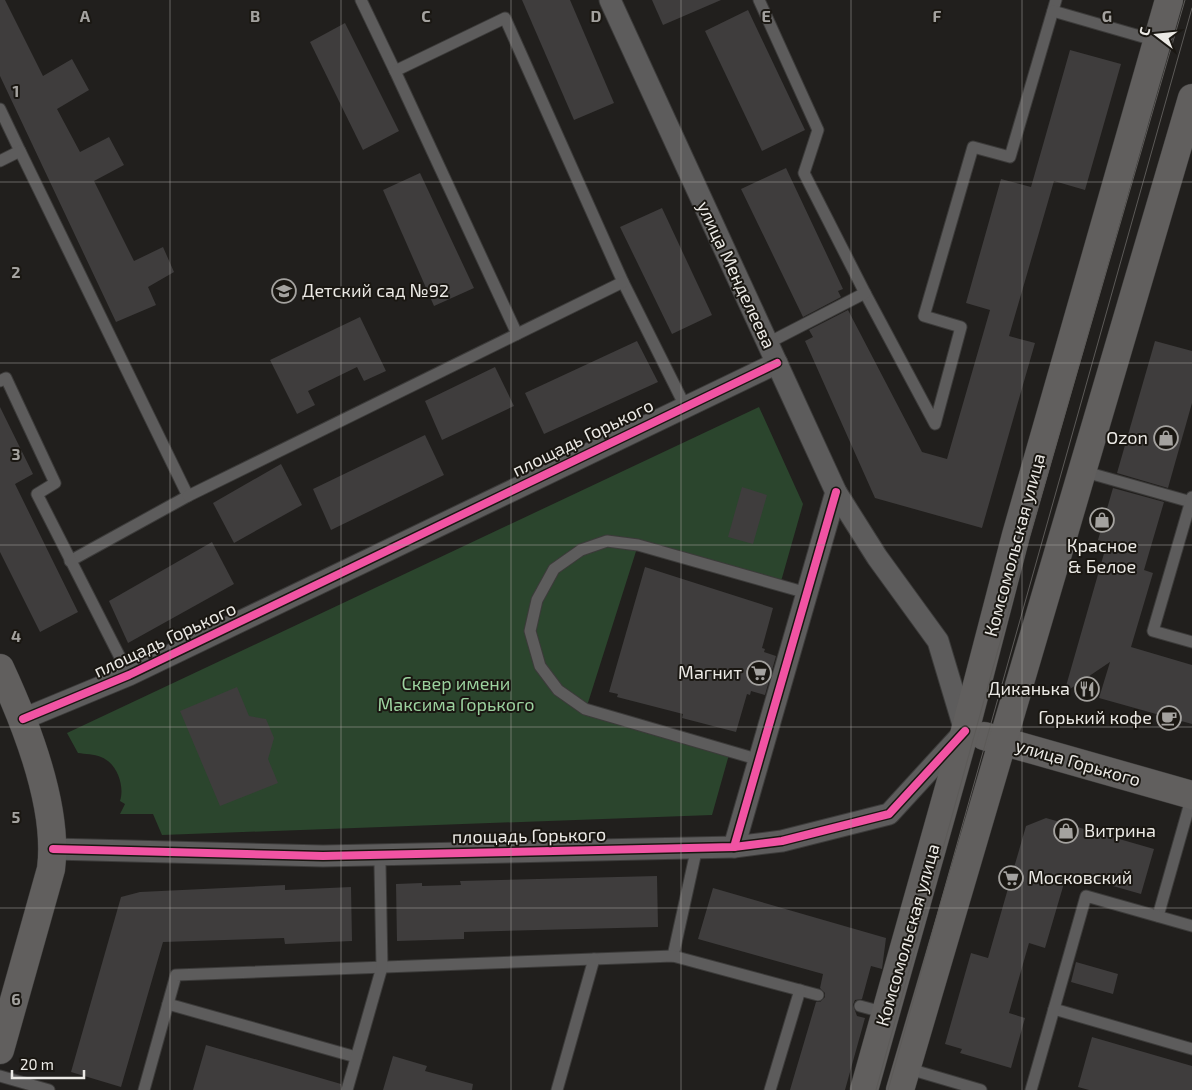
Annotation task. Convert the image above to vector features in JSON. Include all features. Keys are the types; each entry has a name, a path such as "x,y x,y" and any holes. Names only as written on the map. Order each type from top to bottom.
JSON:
{"main road":[{"name":"Комсомольская улица","path":"864,1090 965,731 1016,534 1169,0"},
{"name":"Комсомольская улица","path":"903,1079 1192,98"},
{"path":"0,668 23,719 51,817 53,850 51,869 0,1050"},
{"name":"улица Горького","path":"965,731 1192,796"}],"street":[{"name":"улица Менделеева","path":"610,0 836,492 877,557 938,641 965,731"},
{"name":"площадь Горького","path":"23,719 129,675 777,363"},
{"path":"734,847 836,492"},
{"name":"площадь Горького","path":"53,850 323,856 734,847 782,841 889,814 965,731"}],"lane":[{"path":"361,0 516,334"},
{"path":"759,0 818,130 804,173 935,424 962,327 924,316 926,307 972,147 1010,158 1054,5 1157,41"},
{"path":"394,71 505,18 623,282 685,406"},
{"path":"0,109 188,496"},
{"path":"0,161 20,151"},
{"path":"70,561 188,496 623,282"},
{"path":"768,343 865,293"},
{"path":"0,381 6,378 56,483 37,494 129,675"},
{"path":"1082,470 1191,500 1153,631 1192,642"},
{"path":"760,760 585,709 558,690 540,666 530,631 537,600 554,570 581,550 607,541 638,545 806,593"},
{"path":"1158,916 1192,796"},
{"path":"673,956 697,847"},
{"path":"347,1090 382,967 380,865"},
{"path":"1030,1090 1086,896 1192,926"},
{"path":"144,1090 176,975 673,956 818,995"},
{"path":"557,1090 594,959"},
{"path":"770,1090 800,990"},
{"path":"168,1004 356,1057"},
{"path":"860,1006 886,1013"},
{"path":"1054,1009 1192,1049"},
{"path":"0,1076 49,1090"},
{"path":"903,1079 981,1090"}],"green space":[{"name":"Сквер имени Максима Горького","path":"759,407 803,504 780,585 638,545 586,709 730,751 712,815 162,835 153,814 120,814 125,804 120,801 120,782 115,770 107,760 101,757 78,753 67,733"}],"building":[{"path":"0,0 5,0 43,76 72,59 89,90 57,109 80,152 109,137 124,165 94,181 134,261 163,247 174,272 148,287 156,305 116,322 0,76"},
{"path":"522,0 570,0 614,103 574,120"},
{"path":"652,0 721,0 663,25"},
{"path":"748,10 805,130 762,151 705,31"},
{"path":"345,23 399,131 363,150 310,42"},
{"path":"1070,50 1121,64 1085,190 1054,181 1009,336 1035,343 982,528 875,498 805,341 813,337 809,330 848,310 922,452 947,459 990,310 966,303 1001,179 1031,187"},
{"path":"786,168 843,289 838,291 841,297 803,317 741,189"},
{"path":"420,173 474,288 434,306 383,190"},
{"path":"662,208 712,315 672,334 620,227"},
{"path":"360,317 386,371 364,381 357,367 308,391 315,405 297,414 270,360"},
{"path":"637,341 658,382 544,434 525,393"},
{"path":"1155,341 1192,351 1192,403 1168,488 1117,473"},
{"path":"495,367 514,406 442,440 425,401"},
{"path":"0,407 33,474 15,484 78,612 40,632 0,552"},
{"path":"425,435 444,475 331,530 313,489"},
{"path":"281,464 302,505 234,543 213,503"},
{"path":"742,487 767,495 753,544 728,537"},
{"path":"1113,488 1164,502 1144,570 1153,573 1131,647 1192,665 1192,724 1099,698 1110,662 1064,693 1107,543 1098,540"},
{"path":"212,542 234,584 128,643 109,601"},
{"path":"645,567 773,608 762,648 765,649 764,652 776,656 765,695 751,691 750,695 747,694 736,732 682,718 683,714 617,697 618,694 609,692"},
{"path":"237,687 249,716 266,719 274,738 268,759 278,783 220,806 180,711"},
{"path":"1046,818 1154,849 1141,894 1067,873 1045,948 1029,943 1009,1013 1025,1018 1011,1068 960,1053 962,1049 945,1044 971,953 988,958 1026,826"},
{"path":"657,876 658,927 464,932 464,939 397,941 396,884 422,883 422,886 461,885 460,881"},
{"path":"285,885 285,890 351,887 352,941 285,944 284,938 163,942 121,1087 71,1072 121,897 140,892"},
{"path":"713,888 886,938 882,969 871,966 862,999 855,1000 853,1005 857,1016 865,1018 845,1090 790,1090 816,1002 820,1002 825,997 825,993 820,988 823,974 698,939"},
{"path":"1076,962 1118,974 1113,994 1071,982"},
{"path":"1092,1037 1192,1066 1192,1090 1089,1090 1078,1087"},
{"path":"206,1045 341,1084 340,1090 193,1090"},
{"path":"393,1056 427,1066 425,1071 473,1084 472,1090 383,1090"}],"tram line":[{"path":"876,1090 1029,538 1185,0"},
{"path":"888,1090 1192,8"}],"cycle path":[{"path":"23,719 129,675 777,363"},
{"path":"734,847 836,492"},
{"path":"53,849 323,856 734,847 782,841 889,814 965,731"}],"place":[{"name":"Детский сад №92","path":"284,291"},
{"name":"Ozon","path":"1166,438"},
{"name":"Красное & Белое","path":"1102,520"},
{"name":"Магнит","path":"759,673"},
{"name":"Диканька","path":"1087,689"},
{"name":"Горький кофе","path":"1169,718"},
{"name":"Витрина","path":"1066,831"},
{"name":"Московский","path":"1011,878"}]}
